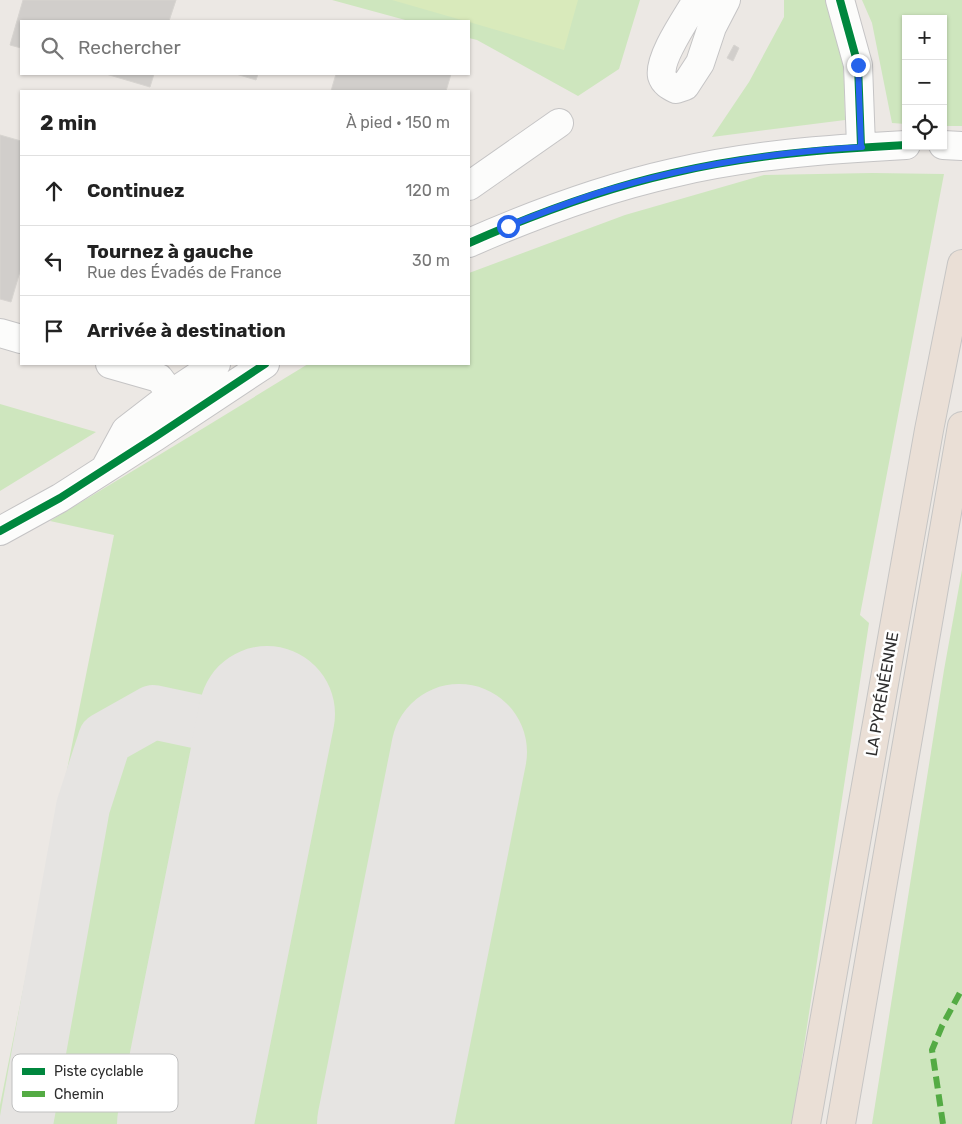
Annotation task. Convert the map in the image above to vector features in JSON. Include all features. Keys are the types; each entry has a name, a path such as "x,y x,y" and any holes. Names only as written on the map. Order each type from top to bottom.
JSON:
{"highway":[{"name":"LA PYRÉNÉENNE","path":"806,1124 929,430 962,264"},
{"name":"LA PYRÉNÉENNE","path":"842,1124 962,426"}],"street":[{"path":"697,0 664,58 662,76 668,85 676,89 686,86 700,63 712,27 726,0"},
{"path":"840,0 858,65 862,147"},
{"path":"470,185 560,122"},
{"path":"470,244 556,207 608,190 673,173 746,159 832,149 902,145"},
{"path":"947,145 962,146"},
{"path":"0,332 20,339"},
{"path":"117,365 137,368 159,378 172,395"},
{"path":"105,469 126,430 215,365"},
{"path":"0,531 60,498 263,365"}],"green space":[{"path":"332,0 640,0 619,69 578,96 477,40 470,38 470,20 405,20"},
{"path":"392,0 578,0 564,50 470,22 470,20 462,20"},
{"path":"784,0 825,0 843,51 845,120 712,137 749,82 784,17"},
{"path":"862,0 962,0 962,126 947,126 947,15 902,15 902,124 892,123 872,23"},
{"path":"944,174 860,615 869,623 792,1124 0,1124 0,1105 114,535 50,521 306,365 470,365 470,273 625,215 764,175"},
{"path":"0,404 96,432 0,491"},
{"path":"962,570 962,1124 872,1124 944,670"}],"building":[{"path":"23,0 176,0 169,20 20,20 20,48 10,45"},
{"path":"734,45 739,48 733,61 727,58"},
{"path":"109,75 154,75 150,87"},
{"path":"239,75 258,75 256,80"},
{"path":"336,75 451,75 446,90 331,90"},
{"path":"0,135 20,141 20,271 11,302 0,299"}],"taxiway":[{"path":"39,1054 83,807 105,739 153,712 247,732"},
{"path":"26,1124 28,1112"}],"runway":[{"path":"185,1124 267,714"},
{"path":"385,1124 459,752"}],"marked path":[{"path":"943,1124 932,1050 942,1026 962,989"}],"cycle path":[{"path":"840,0 858,65 862,147"},
{"path":"470,243 569,203 673,173 760,157 902,145"},
{"path":"0,531 60,498 263,365"}],"route":[{"path":"508,226 556,207 608,190 673,173 746,159 862,147 858,65"}]}
